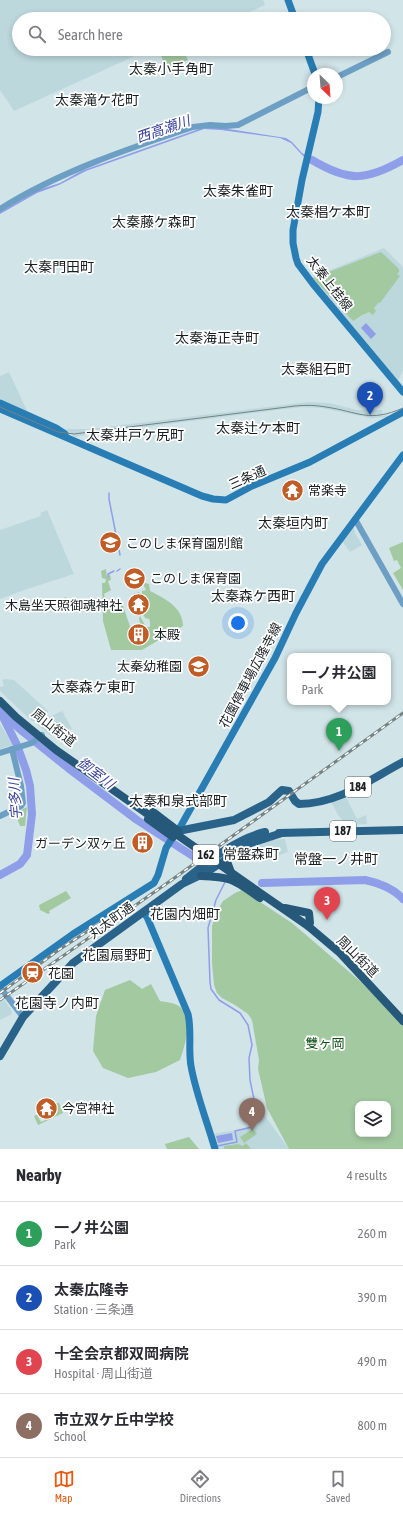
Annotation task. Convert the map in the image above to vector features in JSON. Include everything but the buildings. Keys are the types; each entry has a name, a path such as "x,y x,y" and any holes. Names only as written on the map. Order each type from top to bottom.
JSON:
{"highway":[{"name":"周山街道","path":"0,696 20,715 38,739"},
{"name":"周山街道","path":"0,701 38,739 80,765 308,926 340,953 403,1021"},
{"path":"80,765 102,775 173,838"},
{"path":"226,859 230,873 236,881"},
{"path":"201,876 221,876 236,881 294,921 308,926 310,923 309,913 280,907"}],"main road":[{"path":"288,0 292,12"},
{"path":"309,56 313,68"},
{"name":"太秦上桂線","path":"319,104 293,230 293,243 298,264 312,284 403,392"},
{"name":"三条通","path":"0,404 56,428 73,440"},
{"name":"三条通","path":"0,409 202,496 226,500 252,486 310,462 403,412"},
{"name":"花園停車場広隆寺線","path":"0,987 73,934 154,883 163,857 173,838 275,658 296,613 322,564 403,455"},
{"name":"184","path":"173,838 234,820 269,802 282,790 289,791 297,803 310,803 338,797 403,762"},
{"name":"丸太町通","path":"0,1056 23,1017 73,963 182,884 191,875 228,848 249,837 268,832 282,833 403,830"},
{"name":"丸太町通","path":"182,884 201,876 251,843 282,833"},
{"path":"191,875 208,868 221,859 226,859 228,848"},
{"path":"143,912 147,917 186,1010 190,1030 189,1042 191,1065 215,1149"}],"street":[{"path":"343,74 380,56"},
{"path":"0,209 21,196 86,166 193,127 210,124 230,126 238,125 307,90"},
{"path":"355,518 403,604"},
{"path":"0,753 38,739"},
{"path":"0,816 23,803 16,748"},
{"path":"0,987 23,1017"}],"shaded area":[{"path":"0,0 263,0 265,5 250,12 12,12 12,56 135,56 14,111 0,90"},
{"path":"384,248 403,267 403,370 398,381 311,278"},
{"path":"9,372 28,413 0,401 0,376"},
{"path":"308,402 329,403 357,410 382,410 383,416 387,415 388,417 371,418 321,408 301,407 75,437 65,429 90,429"},
{"path":"47,510 74,574 0,599 0,530 41,516 40,513"},
{"path":"353,526 362,545 350,552 342,541"},
{"path":"2,680 14,680 47,710 48,713 35,721 32,721 0,691 0,687 4,686"},
{"path":"62,711 72,729 51,736 38,725 45,719"},
{"path":"0,724 13,745 0,749"},
{"path":"345,795 357,819 366,815 367,824 346,825 339,816 331,802"},
{"path":"285,839 288,852 262,862 256,849 260,843"},
{"path":"4,1000 11,1009 12,1014 0,1020 0,1003"},
{"path":"262,1112 289,1149 218,1149 212,1134 253,1127 257,1114"}],"green space":[{"path":"161,56 186,56 188,60 167,69"},
{"path":"381,252 399,269 397,274 400,276 380,303 378,303 374,308 376,311 373,315 369,312 353,321 313,278"},
{"path":"403,542 403,590 393,573 401,568 397,560 394,561 389,548"},
{"name":"木島坐天照御魂神社","path":"106,569 107,578 110,574 111,580 108,581 111,590 104,594 108,609 122,603 134,638 143,634 139,619 140,616 146,627 150,627 149,619 145,618 134,594 135,593 136,595 138,592 142,594 142,591 146,590 142,582 149,584 150,591 167,600 176,608 182,619 183,626 142,650 111,650 103,621 102,583 105,583 106,579 102,578 101,571"},
{"path":"66,597 69,599 70,608 65,612 59,600"},
{"path":"27,807 25,826 20,826 15,813"},
{"name":"雙ヶ岡","path":"242,890 292,923 361,982 403,1025 403,1149 289,1149 267,1108 258,1069 259,1060 252,1020 248,1014 222,998 217,993 214,985 212,963 212,926 216,913 223,901"},
{"path":"66,891 71,898 49,911 50,913 48,914 40,910 39,905"},
{"path":"130,980 142,989 151,984 160,1001 179,1006 184,1011 186,1017 187,1032 180,1060 156,1072 128,1078 103,1068 93,1051 96,1016 105,990"},
{"path":"57,1103 59,1103 63,1113 38,1125 34,1116 37,1115 41,1122 48,1119 46,1112 52,1107 53,1110 57,1108"},
{"path":"253,1129 257,1134 244,1143 240,1137"},
{"path":"189,1137 199,1149 167,1149 165,1144"},
{"path":"246,1143 251,1149 224,1149 224,1146 238,1144 243,1146"}],"water":[{"path":"215,127 286,138 302,153 322,165 320,166 303,156 291,143 280,138 204,129 86,171 59,185 37,193 0,214 0,212 38,190 60,183 81,171 199,129"},
{"path":"366,323 376,334 371,339 361,328"},
{"path":"232,1133 233,1140 218,1143 216,1136"}],"waterway":[{"name":"西高瀬川","path":"312,160 337,172 358,176 378,172 403,160"},
{"path":"109,493 120,555"},
{"path":"108,577 108,574 114,571"},
{"name":"御室川","path":"0,711 68,768 137,820 202,862"},
{"name":"宇多川","path":"0,875 20,864 27,855 32,814 30,786 26,770 17,745 3,717"},
{"name":"御室川","path":"262,883 365,880 386,886 403,899"},
{"path":"217,1146 237,1142 235,1131 252,1127 256,1115 250,1080 249,1058 252,1045 248,1025 240,1013 219,1000 211,989 210,982 208,928 216,900 225,882"}],"tram line":[{"path":"0,407 58,432 74,434 311,405 372,416 381,415 403,408"}],"railway":[{"path":"0,1000 173,879 403,713"},
{"path":"0,993 60,949 102,922"}],"place":[{"name":"太秦広隆寺","path":"370,415"},
{"name":"常楽寺","path":"292,490"},
{"name":"このしま保育園別館","path":"111,543"},
{"name":"このしま保育園","path":"135,578"},
{"name":"木島坐天照御魂神社","path":"138,605"},
{"name":"本殿","path":"138,634"},
{"name":"太秦幼稚園","path":"198,666"},
{"name":"一ノ井公園","path":"339,751"},
{"name":"ガーデン双ヶ丘","path":"142,843"},
{"name":"十全会京都双岡病院","path":"327,920"},
{"name":"花園","path":"32,973"},
{"name":"今宮神社","path":"46,1108"},
{"name":"市立双ケ丘中学校","path":"252,1131"}],"district":[{"name":"太秦小手角町","path":"171,69"},
{"name":"太秦滝ケ花町","path":"97,100"},
{"name":"太秦朱雀町","path":"238,191"},
{"name":"太秦椙ケ本町","path":"328,212"},
{"name":"太秦藤ケ森町","path":"154,222"},
{"name":"太秦門田町","path":"59,267"},
{"name":"太秦海正寺町","path":"217,338"},
{"name":"太秦組石町","path":"316,369"},
{"name":"太秦辻ケ本町","path":"258,428"},
{"name":"太秦井戸ケ尻町","path":"135,435"},
{"name":"太秦垣内町","path":"293,523"},
{"name":"太秦森ケ西町","path":"253,596"},
{"name":"太秦森ケ東町","path":"93,687"},
{"name":"太秦和泉式部町","path":"178,801"},
{"name":"常盤森町","path":"251,854"},
{"name":"常盤一ノ井町","path":"336,859"},
{"name":"花園内畑町","path":"185,914"},
{"name":"花園扇野町","path":"117,955"},
{"name":"花園寺ノ内町","path":"57,1003"}]}
